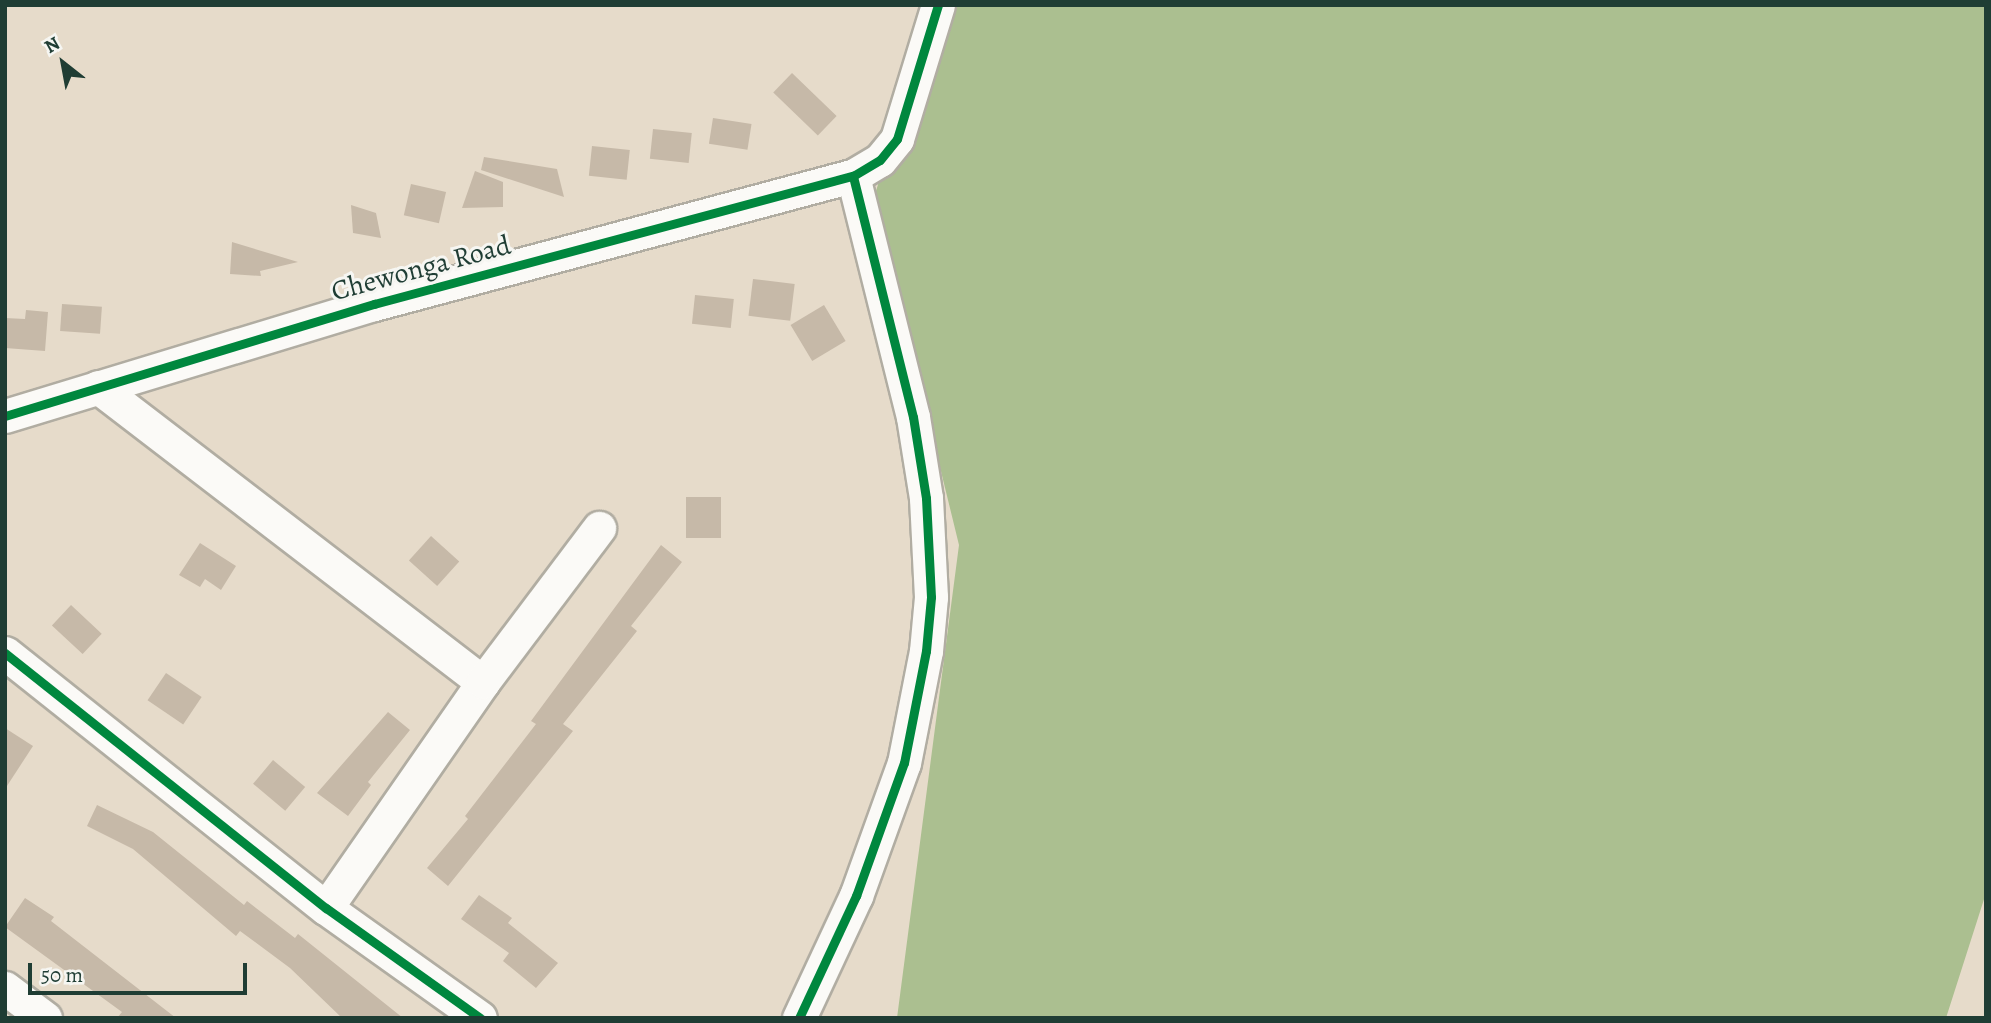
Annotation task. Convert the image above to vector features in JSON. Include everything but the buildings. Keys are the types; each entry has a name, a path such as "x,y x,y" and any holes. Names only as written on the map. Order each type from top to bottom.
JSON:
{"street":[{"name":"Chewonga Road","path":"5,416 373,304 853,176 880,160 897,139 937,5"},
{"path":"799,1018 847,918 904,762 924,664 931,597 926,498 913,417 853,176"},
{"path":"97,387 483,682"},
{"path":"326,908 483,682 598,528"},
{"path":"5,653 326,908 480,1018"},
{"path":"5,988 45,1018"}],"green space":[{"path":"936,5 1986,5 1986,893 1946,1018 897,1018 959,545 874,197"}],"cycle path":[{"path":"5,416 374,304 853,176 880,160 897,139 938,5"},
{"path":"799,1018 856,896 904,763 926,651 931,597 926,498 913,417 853,176"},
{"path":"5,653 326,908 480,1018"}]}
